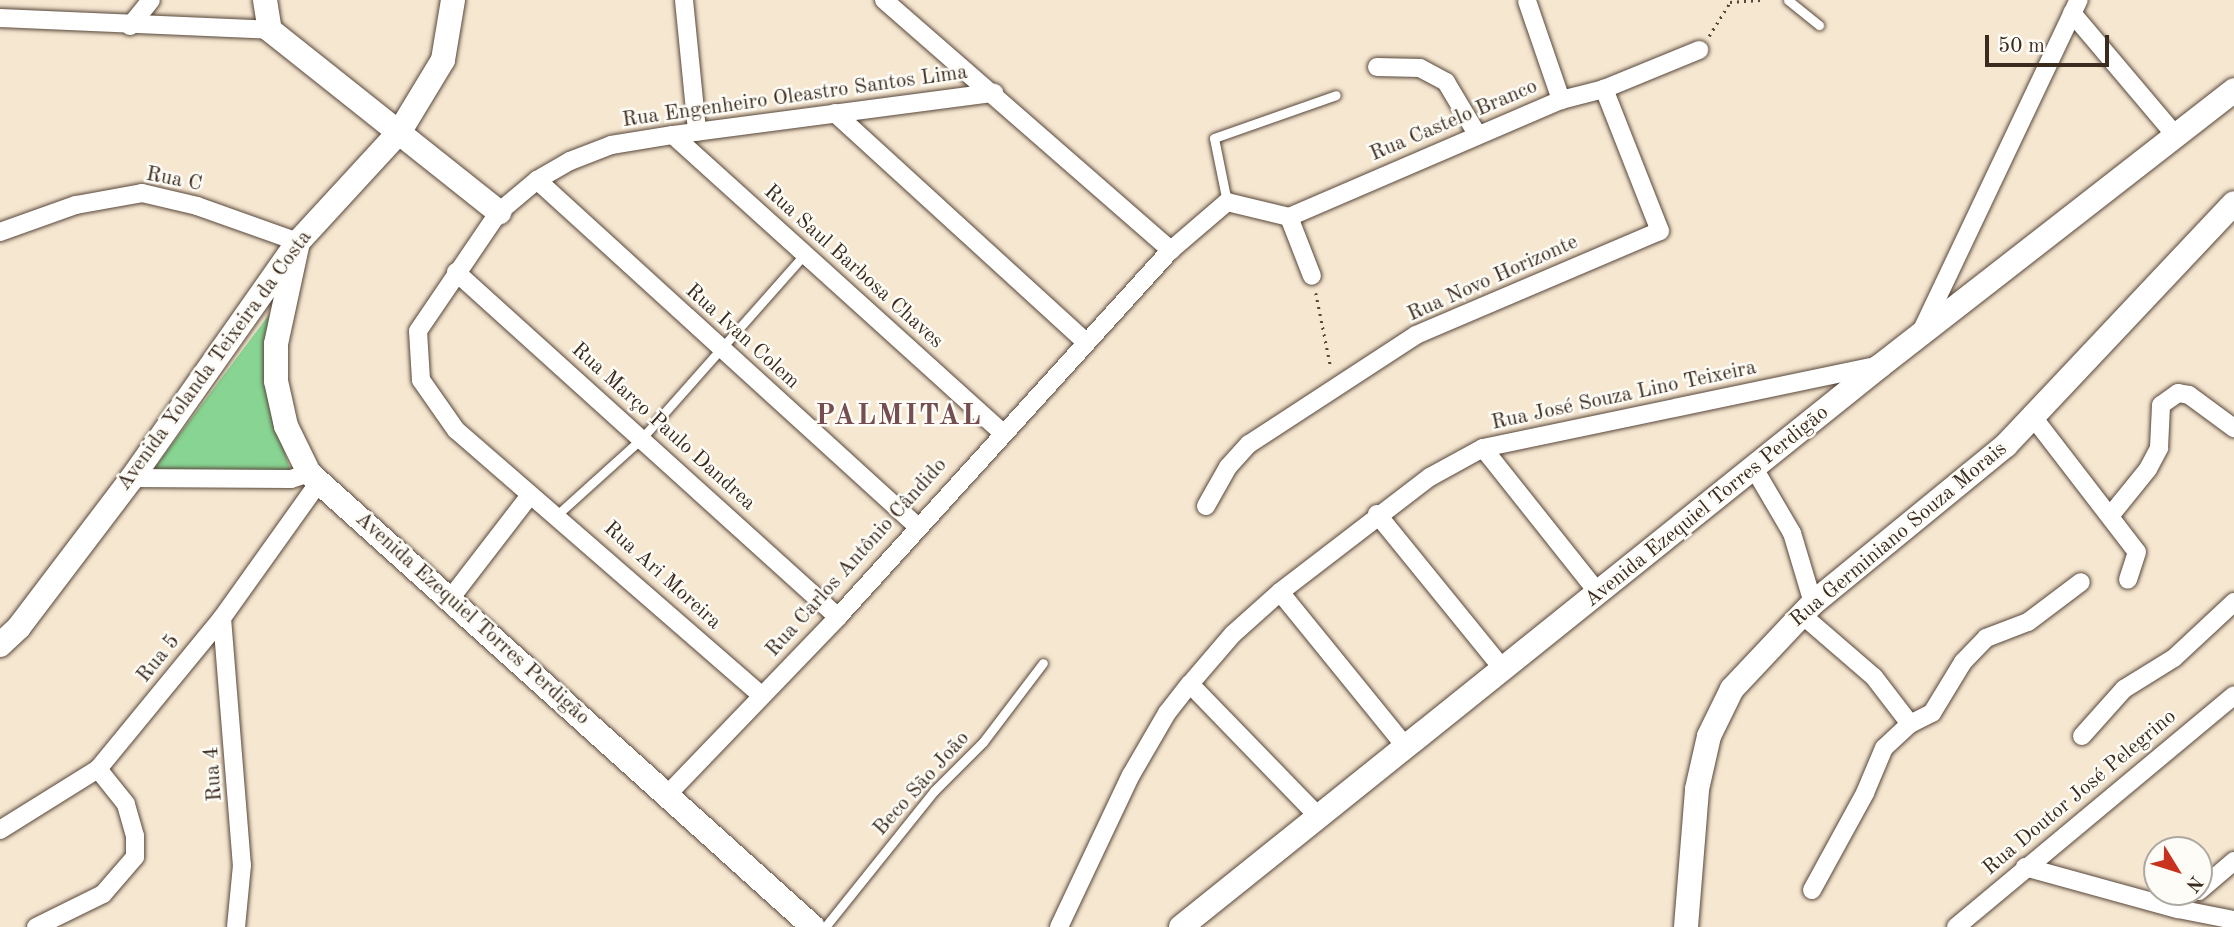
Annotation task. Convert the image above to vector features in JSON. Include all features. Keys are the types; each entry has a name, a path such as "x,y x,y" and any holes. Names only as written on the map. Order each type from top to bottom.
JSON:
{"street":[{"path":"130,26 151,0"},
{"path":"265,0 270,30"},
{"name":"Avenida Yolanda Teixeira da Costa","path":"0,645 19,627 132,478 298,242 400,131 443,60 453,0"},
{"path":"684,0 697,131"},
{"path":"884,0 994,93 1171,250"},
{"path":"1527,1 1561,100"},
{"path":"1919,335 2075,7 2176,136"},
{"path":"0,18 130,26 270,30 499,212"},
{"name":"Rua Castelo Branco","path":"1289,217 1477,134 1561,100 1604,89 1699,50"},
{"path":"1377,67 1420,68 1446,82 1477,134"},
{"name":"Rua Novo Horizonte","path":"1206,506 1228,467 1249,444 1416,335 1660,231 1604,89"},
{"name":"Avenida Ezequiel Torres Perdigão","path":"1181,927 1755,470 1919,335 2234,90"},
{"name":"Rua Engenheiro Oleastro Santos Lima","path":"456,430 421,380 417,354 418,331 499,212 537,180 611,145 697,131 994,93"},
{"path":"835,113 1086,341"},
{"name":"Rua Saul Barbosa Chaves","path":"673,135 1002,432"},
{"name":"Rua Ivan Colem","path":"537,180 917,526"},
{"name":"Rua C","path":"0,232 76,205 142,193 197,206 298,242"},
{"path":"1227,202 1289,217 1312,276"},
{"name":"Rua Carlos Antônio Cândido","path":"666,796 838,617 1002,432 1171,250 1227,202"},
{"name":"Rua Germiniano Souza Morais","path":"1686,927 1697,789 1709,736 1732,689 1807,608 2033,418 2234,203"},
{"name":"Avenida Ezequiel Torres Perdigão","path":"298,242 276,344 276,381 286,426 314,477 813,927"},
{"name":"Rua Março Paulo Dandrea","path":"456,272 838,617"},
{"name":"Rua José Souza Lino Teixeira","path":"1059,927 1131,775 1167,713 1190,684 1233,634 1280,592 1377,514 1430,477 1483,448 1880,366"},
{"path":"2110,516 2148,470 2159,448 2161,405 2178,393 2189,395 2234,428"},
{"path":"2033,418 2137,552 2128,580"},
{"name":"Rua Ari Moreira","path":"456,430 530,495 558,514 761,695"},
{"path":"1483,448 1600,594"},
{"path":"1755,470 1792,533 1807,608 1874,677 1910,724"},
{"path":"132,478 314,477"},
{"name":"Rua 5","path":"0,831 98,769 222,618 314,477"},
{"path":"450,599 530,495"},
{"path":"1377,514 1504,670"},
{"path":"1812,890 1865,793 1884,748 1910,724 1932,713 1963,662 1986,638 2028,622 2081,582"},
{"path":"1280,592 1406,747"},
{"path":"2082,736 2124,689 2174,658 2234,602"},
{"name":"Rua 4","path":"222,618 242,865 235,926"},
{"path":"1190,684 1318,816"},
{"name":"Rua Doutor José Pelegrino","path":"1956,927 2234,695"},
{"path":"36,927 103,894 135,857 135,836 126,804 98,769"},
{"path":"2213,878 2234,861"},
{"path":"2025,867 2178,909 2234,919"},
{"path":"2178,909 2181,906"}],"lane":[{"path":"1788,0 1819,25"},
{"path":"1227,202 1214,138 1336,95"},
{"path":"558,514 642,438 805,254"},
{"name":"Beco São João","path":"825,927 934,791 983,742 1043,663"}],"path":[{"path":"1699,50 1730,2 1760,0"},
{"path":"1312,276 1335,388"}],"green space":[{"path":"271,312 275,421 292,476 152,471"}],"district":[{"name":"PALMITAL","path":"899,417"}]}
